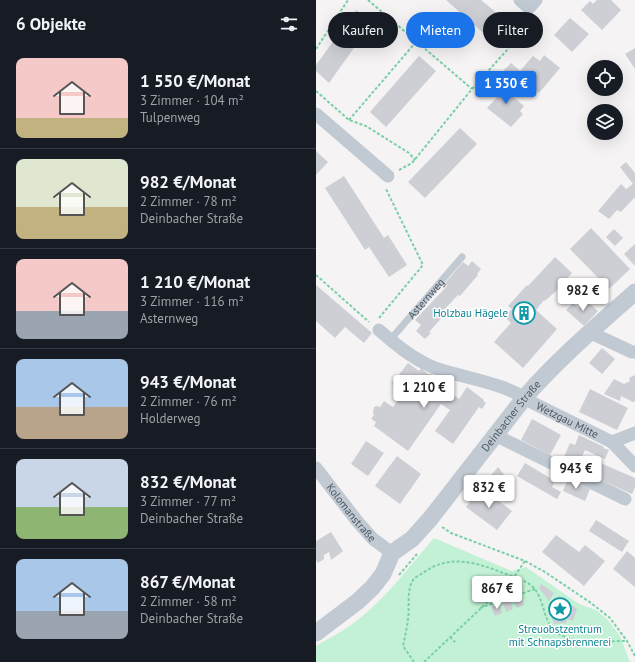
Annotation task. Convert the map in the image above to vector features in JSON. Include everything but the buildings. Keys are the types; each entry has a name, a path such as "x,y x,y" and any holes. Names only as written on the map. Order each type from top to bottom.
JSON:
{"street":[{"path":"316,114 388,176"},
{"name":"Deinbacher Straße","path":"392,553 412,539 425,524 525,397 541,379 589,332 635,292"},
{"path":"376,328 410,355 440,370 506,388 525,397"},
{"path":"589,332 635,352"},
{"name":"Wetzgau Mitte","path":"525,397 533,403 612,442 635,466"},
{"name":"Wetzgau Mitte","path":"612,442 635,433"},
{"path":"495,435 625,499"},
{"name":"Kolomanstraße","path":"316,468 373,539 392,553"},
{"path":"316,633 357,602 372,588 383,574 392,553"}],"lane":[{"name":"Asternweg","path":"390,340 462,257"}],"path":[{"path":"316,49 348,0"},
{"path":"368,0 406,33"},
{"path":"316,275 376,328 423,265 384,186 388,176 412,163 472,89 537,16 528,3"},
{"path":"340,134 349,120 411,48"},
{"path":"423,48 472,89"},
{"path":"316,91 349,120 366,126 409,152 414,160"},
{"path":"437,524 451,532 537,567 610,618 627,641 635,656"},
{"path":"414,662 403,646 408,619 410,590 414,580 426,570 441,563 452,561 482,564 527,582 540,596 550,627 557,633 567,638 589,642 627,641"},
{"path":"424,662 514,577 525,561"},
{"path":"479,609 535,589"},
{"path":"450,637 455,642"}],"green space":[{"path":"434,538 512,571 526,567 579,604 596,610 607,619 620,636 630,662 316,662 316,646 351,625 374,606"}],"place":[{"name":"Holzbau Hägele","path":"524,313"},
{"name":"Streuobstzentrum mit Schnapsbrennerei","path":"560,609"}]}
